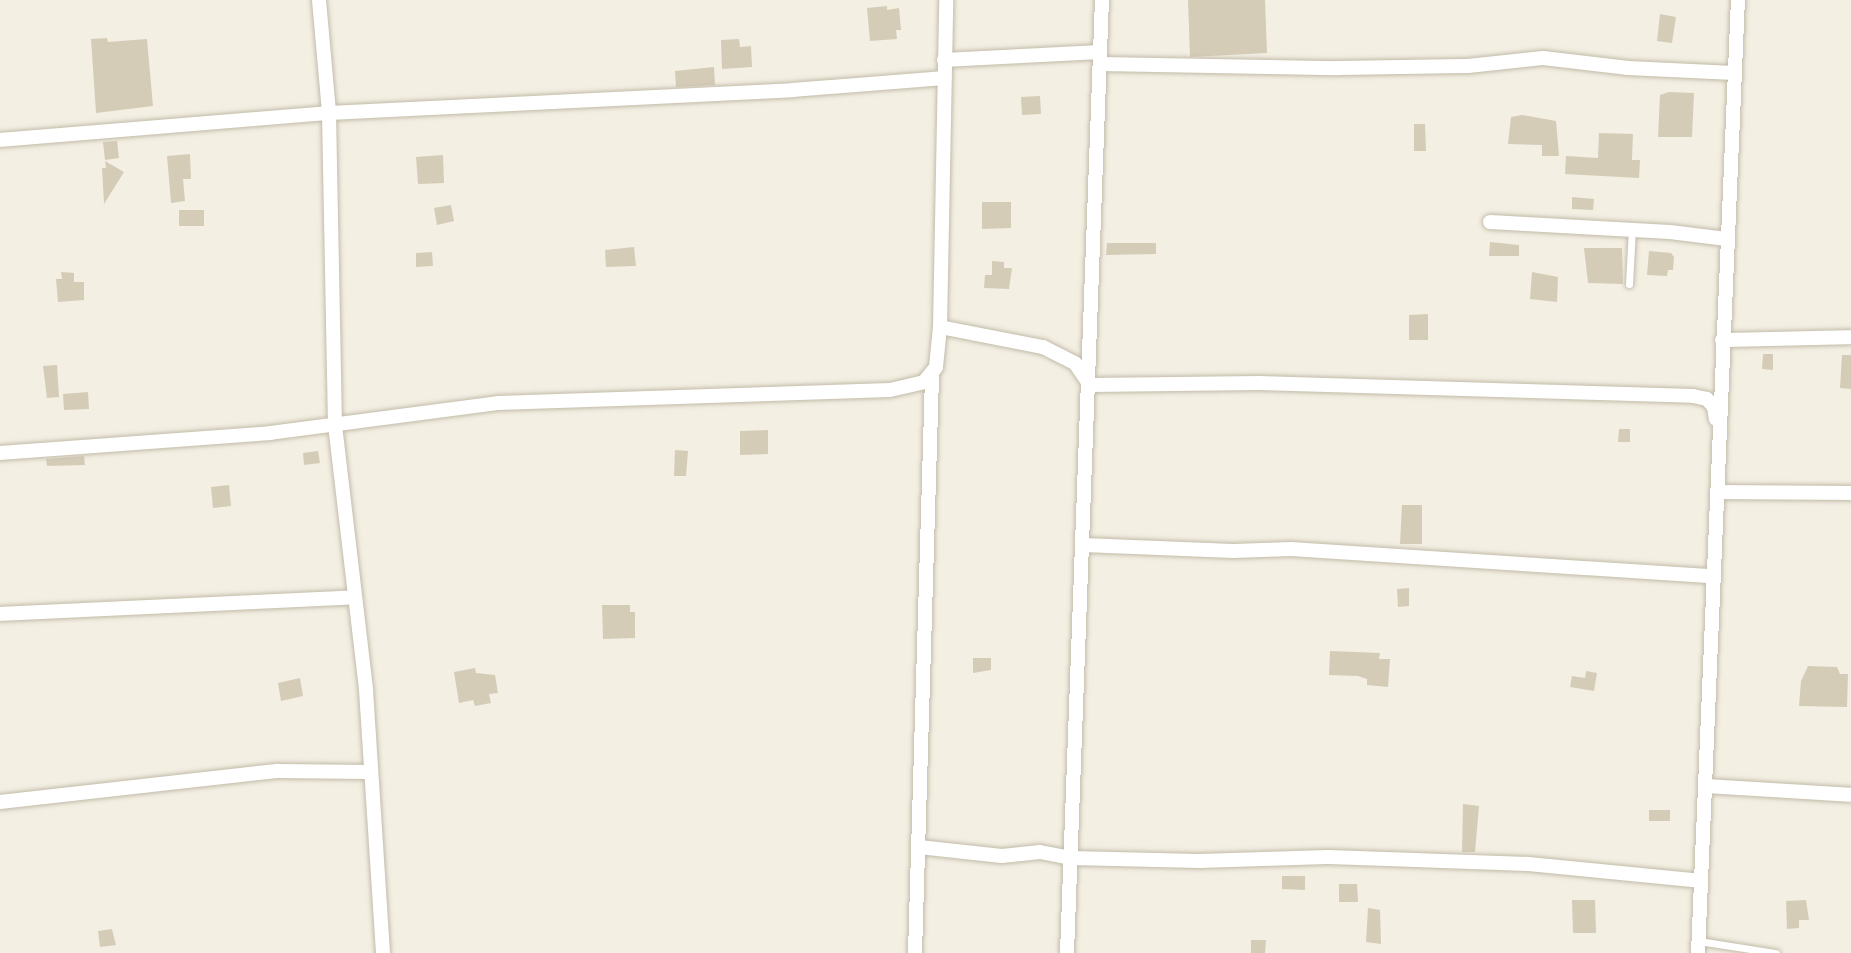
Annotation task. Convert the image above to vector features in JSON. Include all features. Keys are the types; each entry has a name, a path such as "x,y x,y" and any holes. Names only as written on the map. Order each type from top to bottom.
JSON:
{"street":[{"path":"320,0 329,113 335,425 355,597 371,772 383,953"},
{"path":"915,953 932,376 940,327 946,0"},
{"path":"1067,953 1090,385 1101,0"},
{"path":"1698,947 1715,613 1712,576 1719,492 1722,340 1738,0"},
{"path":"944,60 1100,58 1338,68 1468,66 1543,58 1628,68 1734,73"},
{"path":"0,140 329,113 792,90 945,78"},
{"path":"1490,222 1632,229 1727,239"},
{"path":"940,327 1043,346 1075,363 1090,385"},
{"path":"1722,340 1851,337"},
{"path":"0,453 215,438 335,425 498,403 890,390 918,385 932,376"},
{"path":"1090,385 1258,383 1693,396 1707,399 1714,407 1719,443"},
{"path":"1719,492 1851,493"},
{"path":"1083,544 1233,551 1291,549 1712,576"},
{"path":"0,614 355,597"},
{"path":"0,801 278,771 371,772"},
{"path":"1705,786 1851,795"},
{"path":"919,847 1002,856 1040,852 1070,858 1199,861 1328,857 1528,864 1700,881"}],"lane":[{"path":"1629,284 1632,229"},
{"path":"1698,947 1776,953"}],"building":[{"path":"1188,0 1265,0 1267,53 1190,57"},
{"path":"887,6 887,10 899,8 901,30 896,30 897,39 870,41 867,8"},
{"path":"1660,14 1676,17 1672,43 1657,41"},
{"path":"107,38 108,42 147,39 153,106 96,113 91,39"},
{"path":"739,39 740,47 751,46 752,67 722,69 721,40"},
{"path":"714,67 715,85 676,87 675,71"},
{"path":"1669,92 1694,93 1692,137 1658,137 1660,95"},
{"path":"1040,96 1041,114 1022,115 1021,97"},
{"path":"1522,115 1556,121 1559,156 1542,156 1542,145 1508,144 1511,117"},
{"path":"1414,124 1425,124 1426,151 1414,151"},
{"path":"1599,133 1633,134 1632,160 1640,160 1639,178 1565,174 1566,156 1598,158"},
{"path":"117,141 119,158 105,160 103,142"},
{"path":"190,154 191,179 183,179 185,201 171,203 167,156"},
{"path":"443,155 444,183 418,184 416,157"},
{"path":"105,161 124,172 104,204 102,168 106,168"},
{"path":"1572,197 1594,199 1593,210 1572,209"},
{"path":"982,202 1011,202 1011,228 982,229"},
{"path":"451,205 454,221 437,225 434,208"},
{"path":"179,210 204,210 204,226 179,226"},
{"path":"1490,242 1519,245 1519,256 1489,256"},
{"path":"1107,243 1156,243 1156,254 1106,255"},
{"path":"634,247 636,266 606,267 605,250"},
{"path":"1584,248 1622,248 1623,284 1588,283"},
{"path":"1649,251 1671,253 1674,257 1673,270 1668,270 1667,276 1647,275"},
{"path":"432,252 433,266 416,267 416,253"},
{"path":"992,261 1004,262 1004,268 1012,268 1009,289 984,288 985,275 992,275"},
{"path":"61,272 74,273 74,282 84,282 84,300 58,302 56,279 62,279"},
{"path":"1532,272 1558,277 1557,302 1530,299"},
{"path":"1428,314 1428,340 1409,340 1409,315"},
{"path":"1763,354 1773,354 1773,370 1762,369"},
{"path":"1842,355 1851,355 1851,389 1840,388"},
{"path":"57,365 59,397 47,398 43,366"},
{"path":"88,392 89,409 64,410 63,394"},
{"path":"1619,429 1630,429 1630,442 1618,442"},
{"path":"768,430 768,454 740,455 740,431"},
{"path":"675,450 688,451 686,476 674,476"},
{"path":"318,451 320,463 304,465 303,453"},
{"path":"84,456 85,465 47,466 46,459"},
{"path":"229,485 231,506 213,508 211,487"},
{"path":"1402,505 1422,505 1422,544 1400,544"},
{"path":"1409,588 1409,606 1398,607 1397,589"},
{"path":"602,605 630,605 630,612 635,612 635,638 603,639"},
{"path":"1330,651 1380,653 1379,659 1390,659 1388,687 1367,685 1367,679 1358,676 1329,675"},
{"path":"973,658 991,658 991,670 973,673"},
{"path":"1808,666 1837,667 1840,674 1848,674 1847,707 1799,706 1801,681"},
{"path":"475,668 476,673 495,675 498,693 489,694 491,703 475,706 473,700 459,703 454,672"},
{"path":"1586,671 1597,673 1594,691 1570,687 1572,676 1585,678"},
{"path":"300,678 303,696 281,701 278,683"},
{"path":"1463,804 1479,806 1475,852 1462,852"},
{"path":"1649,810 1670,810 1670,821 1649,821"},
{"path":"1282,876 1305,876 1305,890 1282,889"},
{"path":"1339,884 1357,884 1358,902 1339,902"},
{"path":"1572,900 1595,900 1596,933 1573,933"},
{"path":"1806,900 1809,920 1799,920 1799,928 1787,929 1786,901"},
{"path":"1368,908 1380,910 1381,944 1366,942"},
{"path":"112,929 116,945 100,947 98,931"},
{"path":"1251,940 1266,940 1265,953 1251,953"}]}
